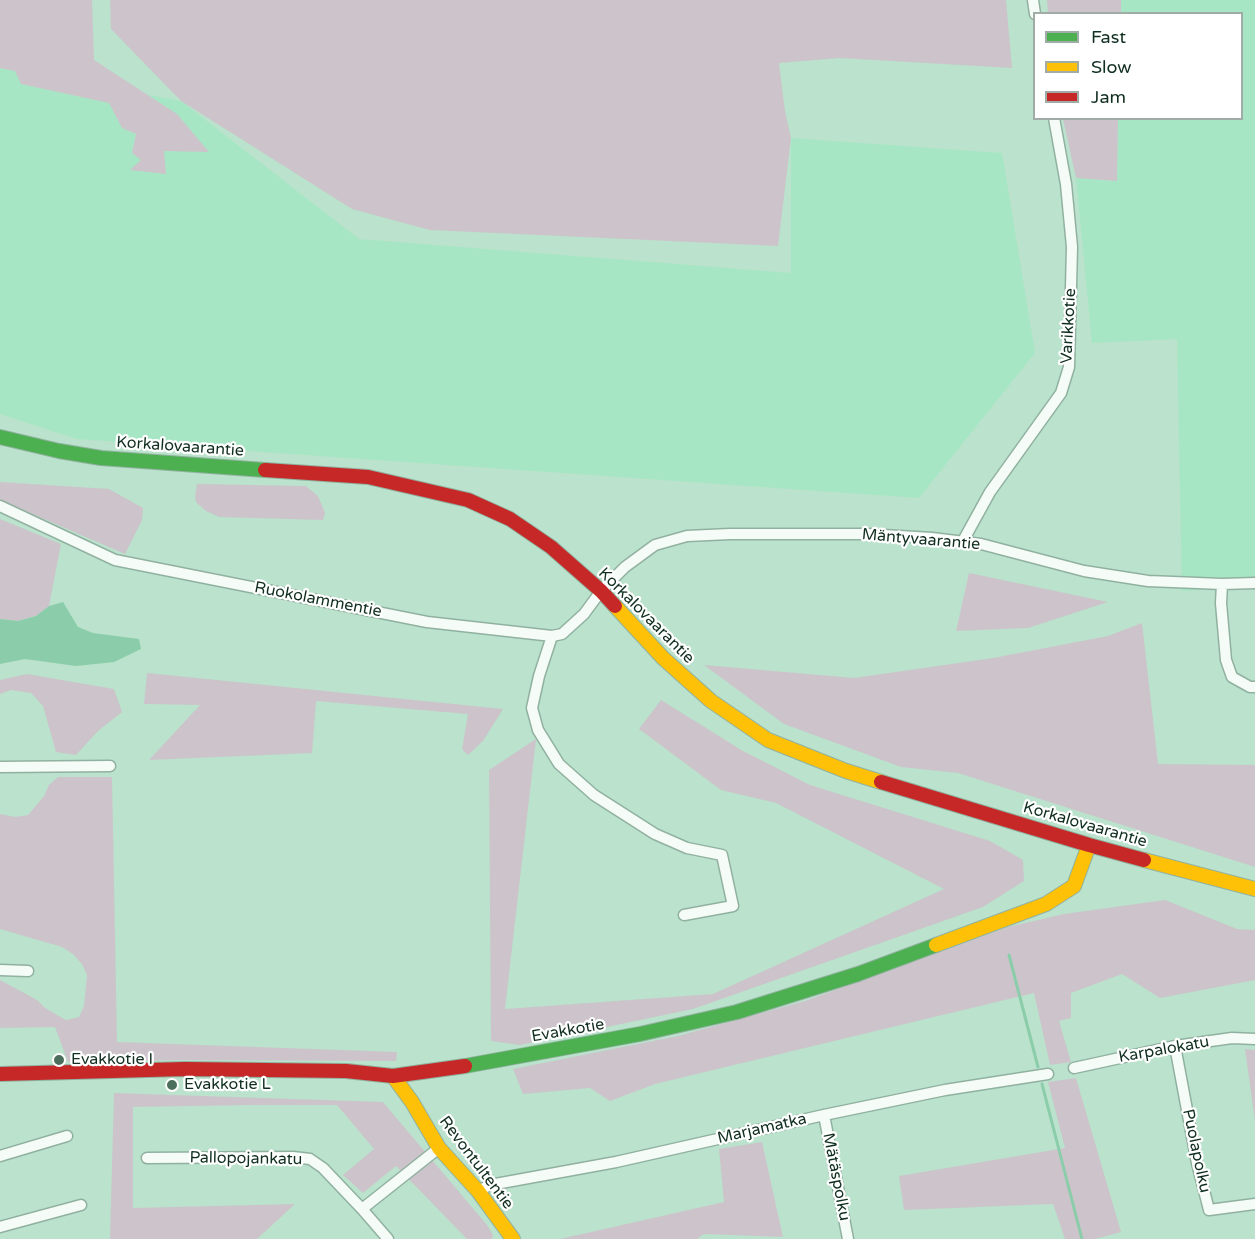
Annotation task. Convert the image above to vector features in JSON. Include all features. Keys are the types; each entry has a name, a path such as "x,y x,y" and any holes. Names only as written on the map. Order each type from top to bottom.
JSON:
{"street":[{"name":"Varikkotie","path":"963,541 990,492 1061,393 1069,367 1072,247 1066,184 1054,120"},
{"name":"Korkalovaarantie","path":"0,436 59,451 101,458 368,477 468,500 510,519 551,547 601,591 663,658 695,687 711,701 768,740 846,771 1089,845 1255,890"},
{"name":"Ruokolammentie","path":"0,506 115,560 416,620 552,636"},
{"name":"Mäntyvaarantie","path":"552,636 562,634 584,614 601,591 625,567 655,545 687,536 868,534 963,541 1084,571 1148,581 1255,583"},
{"path":"1222,584 1221,603 1226,660 1232,677 1250,687 1255,687"},
{"path":"552,636 539,676 532,708 538,730 559,764 594,795 655,834 687,848 722,855 733,906 684,915"},
{"path":"0,767 110,766"},
{"name":"Evakkotie","path":"0,1074 196,1069 346,1071 393,1076 443,1070 640,1034 737,1012 858,974 1046,904 1074,886 1089,845"},
{"path":"0,970 28,971"},
{"name":"Karpalokatu","path":"1074,1068 1176,1046 1232,1038 1255,1038"},
{"name":"Puolapolku","path":"1176,1046 1197,1163 1209,1210 1255,1204"},
{"name":"Marjamatka","path":"478,1191 489,1185 624,1160 824,1115 966,1086 1048,1074"},
{"name":"Revontultentie","path":"393,1076 412,1102 439,1148 478,1191 513,1239"},
{"name":"Mätäspolku","path":"824,1115 848,1239"},
{"path":"0,1156 67,1136"},
{"path":"362,1209 439,1148"},
{"name":"Pallopojankatu","path":"147,1158 293,1157 310,1159 323,1168 388,1239"},
{"path":"0,1227 81,1205"}],"shaded area":[{"path":"0,0 92,0 94,60 177,114 209,152 164,151 166,174 130,170 141,160 132,153 136,134 122,128 109,103 21,84 15,71 0,68"},
{"path":"110,0 1006,0 1012,68 840,58 779,63 791,138 778,246 430,230 352,209 181,101 111,29"},
{"path":"1047,0 1121,0 1121,12 1048,12"},
{"path":"1121,0 1255,0 1255,586 1182,591 1177,339 1092,343 1076,178 1117,181 1118,120 1243,120 1243,12 1121,12"},
{"path":"0,68 181,101 359,239 791,273 791,138 1002,153 1035,353 919,498 77,439 0,414"},
{"path":"1063,120 1118,120 1117,181 1076,178"},
{"path":"0,482 109,489 143,508 142,520 125,554 0,500"},
{"path":"197,484 306,486 318,496 325,513 323,520 219,517 206,511 196,502"},
{"path":"0,519 61,544 49,606 36,616 18,621 0,619"},
{"path":"969,573 1108,602 1028,628 956,631"},
{"path":"63,602 78,627 93,633 139,639 141,649 114,662 76,666 25,659 0,664 0,619 18,621 36,616 49,606"},
{"path":"1142,623 1158,764 1255,765 1255,867 958,773 901,767 784,724 704,665 854,678 993,658 1108,636"},
{"path":"147,673 503,709 483,741 468,755 462,749 468,714 316,701 312,753 149,760 200,705 144,704"},
{"path":"27,674 114,689 122,712 98,731 76,755 56,752 43,706 31,693 11,690 0,694 0,680"},
{"path":"661,700 743,751 810,785 990,841 1023,860 1024,881 983,907 693,1009 520,1045 491,1041 489,770 536,739 505,1009 713,994 944,889 776,803 721,790 639,729"},
{"path":"58,777 112,777 117,1042 397,1052 396,1061 68,1062 55,1027 0,1028 0,980 37,1000 45,1008 66,1020 79,1017 84,1006 87,975 82,964 73,954 62,947 0,929 0,814 15,817 28,815 44,796 49,785"},
{"path":"1165,900 1237,929 1255,930 1255,980 1160,998 1122,974 1071,993 1071,1018 1059,1021 1071,1062 1050,1065 1034,993 655,1084 610,1101 590,1088 523,1094 513,1069 678,1036 805,1001 1008,927 1064,914"},
{"path":"1245,1049 1255,1050 1255,1121"},
{"path":"1076,1078 1121,1232 1095,1239 1065,1239 1053,1204 904,1210 899,1176 1065,1148 1048,1082"},
{"path":"114,1093 383,1102 487,1225 493,1235 492,1239 467,1239 396,1166 363,1193 343,1175 374,1149 337,1105 249,1105 133,1107 133,1208 295,1204 257,1239 110,1239"},
{"path":"762,1142 783,1237 704,1234 697,1239 560,1239 724,1202 719,1149"}],"waterway":[{"path":"1009,955 1038,1067"},
{"path":"1042,1084 1082,1239"}],"traffic: fast":[{"path":"0,437 101,458 265,470"},
{"path":"465,1066 640,1034 737,1012 858,974 936,945"}],"traffic: slow":[{"path":"615,606 663,658 711,701 768,740 846,771 881,782"},
{"path":"936,945 1046,904 1074,886 1089,845"},
{"path":"1144,860 1255,889"},
{"path":"393,1076 412,1102 439,1148 478,1191 513,1239"}],"traffic: jam":[{"path":"265,470 368,477 468,500 510,519 551,547 615,606"},
{"path":"881,782 1144,860"},
{"path":"0,1074 185,1069 346,1071 393,1076 465,1066"}],"place":[{"name":"Evakkotie I","path":"59,1060"},
{"name":"Evakkotie L","path":"172,1085"}]}
